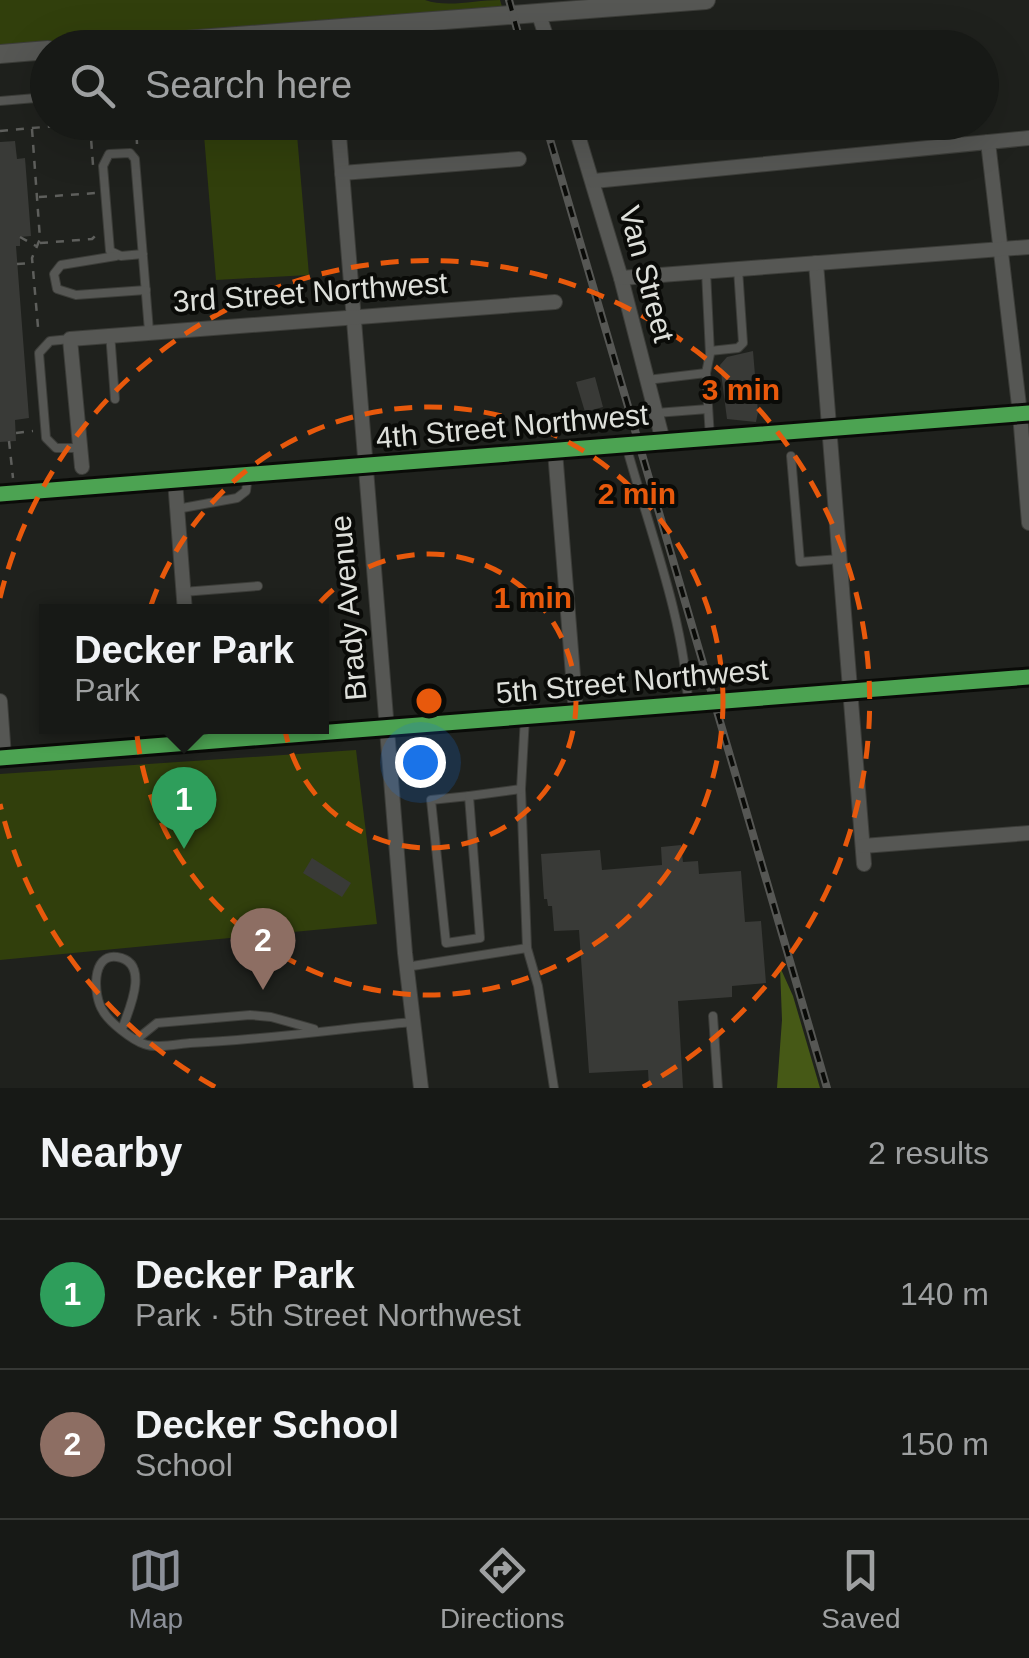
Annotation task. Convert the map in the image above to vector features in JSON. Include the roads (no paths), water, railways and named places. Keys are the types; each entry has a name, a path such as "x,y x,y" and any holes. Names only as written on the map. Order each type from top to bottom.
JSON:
{"street":[{"path":"307,30 706,0"},
{"path":"539,15 544,30"},
{"path":"0,54 30,52"},
{"path":"594,181 1029,138"},
{"name":"Brady Avenue","path":"339,140 406,967 421,1088"},
{"name":"Van Street","path":"580,140 663,442"},
{"path":"988,142 1024,414 1029,523"},
{"path":"342,173 519,160"},
{"path":"621,278 1029,247"},
{"path":"816,263 864,864"},
{"name":"3rd Street Northwest","path":"70,339 555,302"},
{"path":"70,339 82,467"},
{"name":"4th Street Northwest","path":"6,487 175,480 1024,414"},
{"path":"555,451 576,713"},
{"path":"175,480 184,604"},
{"name":"5th Street Northwest","path":"329,732 1029,677"},
{"path":"0,701 2,758"},
{"path":"192,734 192,743"},
{"name":"5th Street Northwest","path":"2,758 308,734"},
{"path":"863,846 1029,833"}],"lane":[{"path":"0,101 30,98"},
{"path":"116,256 109,246 106,156 133,154 149,331"},
{"path":"143,254 60,264 54,274 57,289 69,295 146,290"},
{"path":"710,351 738,348 742,343 738,269"},
{"path":"706,272 710,438"},
{"path":"110,333 115,399"},
{"path":"70,339 50,340 40,353 46,438 56,448 80,448"},
{"path":"647,380 706,373"},
{"path":"656,413 708,409"},
{"path":"626,445 665,582 687,681 688,704"},
{"path":"791,456 800,562 840,559"},
{"path":"177,509 237,498 246,491 248,474"},
{"path":"183,592 258,586"},
{"path":"525,717 521,789 527,948 538,986 554,1088"},
{"path":"469,796 480,938 446,943 432,800 521,789"},
{"path":"463,958 465,940"},
{"path":"406,967 527,948"},
{"path":"122,1029 136,979 132,964 122,957 110,957 97,970 99,1004 104,1015 122,1029 144,1044 412,1022"},
{"path":"136,1039 158,1023 250,1015 272,1016 319,1031"},
{"path":"712,1016 718,1088"}],"railway":[{"path":"509,0 517,30"},
{"path":"550,140 827,1088"}],"place":[{"name":"Decker Park","path":"184,849"},
{"name":"Decker School","path":"263,990"}]}
